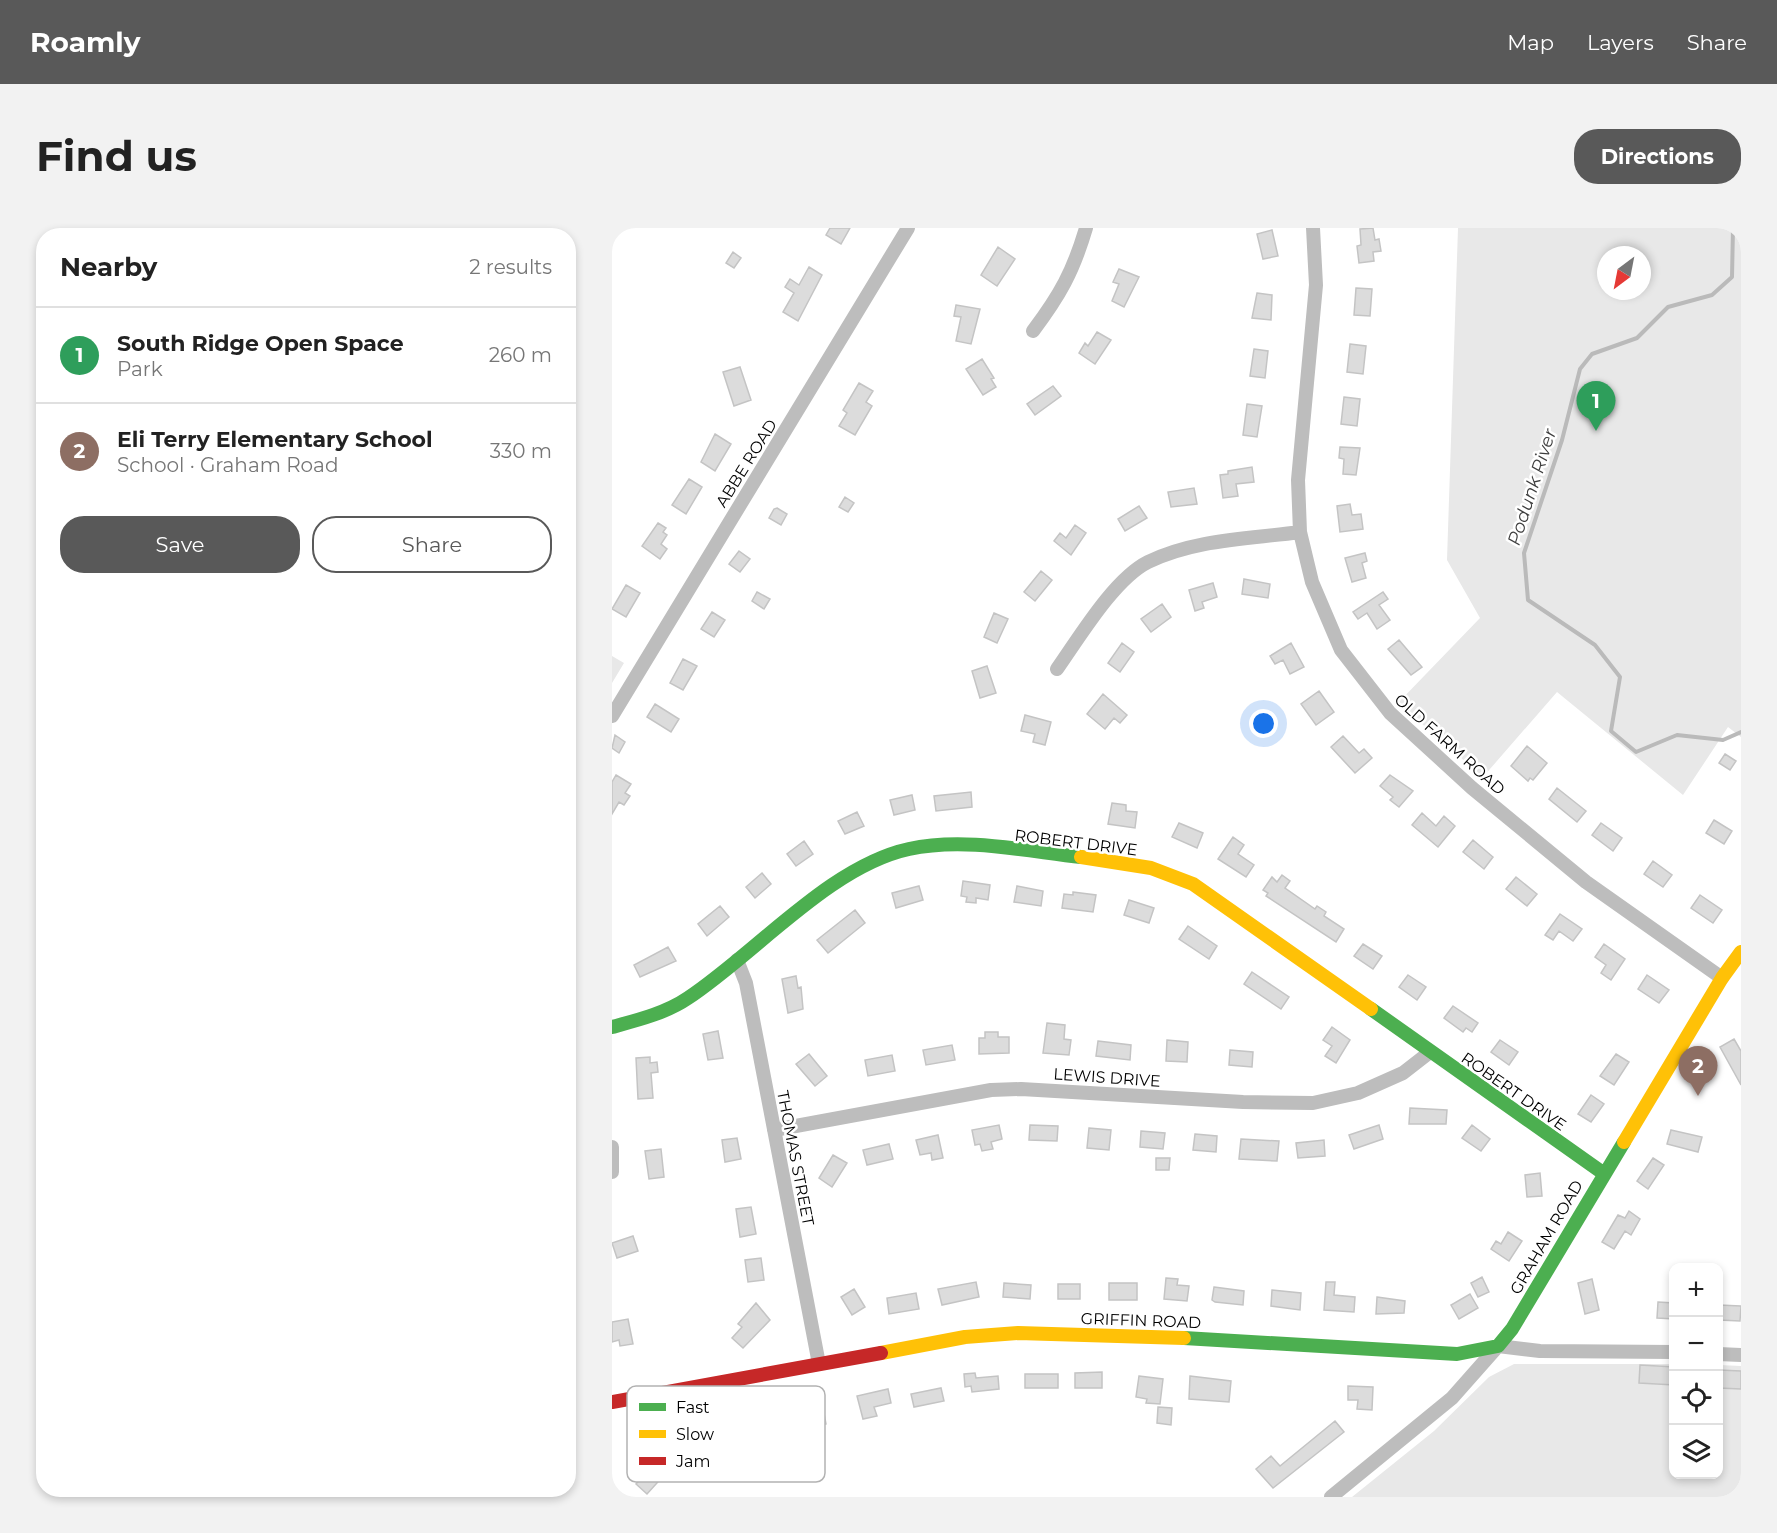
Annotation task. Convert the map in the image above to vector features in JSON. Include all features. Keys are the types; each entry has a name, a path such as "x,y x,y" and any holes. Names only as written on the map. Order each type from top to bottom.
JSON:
{"street":[{"name":"ABBE ROAD","path":"612,716 908,228"},
{"path":"1033,331 1057,300 1075,266 1086,228"},
{"name":"OLD FARM ROAD","path":"1313,228 1316,285 1298,480 1300,532 1312,582 1341,650 1390,713 1553,856 1722,978"},
{"path":"1057,669 1118,587 1147,562 1188,547 1300,532"},
{"name":"ROBERT DRIVE","path":"612,1027 648,1017 687,999 850,872 909,849 963,845 1106,859 1151,868 1193,884 1603,1173"},
{"name":"GRAHAM ROAD","path":"1331,1497 1452,1398 1512,1329 1603,1173 1722,978 1741,952"},
{"name":"THOMAS STREET","path":"737,960 746,983 819,1364"},
{"name":"LEWIS DRIVE","path":"774,1130 991,1090 1021,1089 1243,1102 1313,1103 1358,1093 1403,1073 1430,1052"},
{"path":"612,1147 612,1172"},
{"name":"GRIFFIN ROAD","path":"699,1386 965,1337 1018,1333 1241,1340 1457,1354 1498,1346 1540,1351 1669,1352"},
{"path":"1723,1354 1741,1355"},
{"name":"GRIFFIN ROAD","path":"612,1402 627,1399"}],"shaded area":[{"path":"1458,228 1741,228 1741,737 1728,727 1683,795 1557,692 1483,777 1398,703 1480,618 1447,560"},
{"path":"612,656 624,663 612,683"},
{"path":"1514,1364 1669,1364 1669,1479 1723,1479 1723,1365 1741,1366 1741,1497 1352,1497 1434,1431 1489,1377"}],"building":[{"path":"830,228 850,228 841,244 826,235"},
{"path":"1373,228 1375,240 1379,239 1381,251 1373,252 1374,261 1359,263 1357,246 1361,245 1360,229"},
{"path":"1272,230 1278,256 1263,259 1257,234"},
{"path":"998,247 1015,259 997,286 981,275"},
{"path":"733,252 741,258 734,268 726,263"},
{"path":"809,267 822,275 798,321 783,312 794,293 785,287 790,279 799,285"},
{"path":"1119,269 1139,277 1124,307 1112,301 1119,284 1113,282"},
{"path":"1356,288 1372,289 1370,316 1354,315"},
{"path":"1257,293 1272,295 1271,320 1252,318"},
{"path":"956,305 980,309 971,344 956,341 961,317 954,316"},
{"path":"1097,332 1111,340 1095,364 1079,353 1085,343 1088,346"},
{"path":"1350,344 1366,346 1363,374 1347,372"},
{"path":"1254,349 1268,351 1265,378 1250,376"},
{"path":"982,359 994,378 991,379 996,387 983,395 966,369"},
{"path":"740,367 751,400 734,406 723,372"},
{"path":"859,383 873,391 866,402 872,406 855,435 839,426 847,413 843,410"},
{"path":"1053,386 1061,396 1035,415 1027,404"},
{"path":"1344,397 1360,399 1357,426 1341,424"},
{"path":"1247,404 1262,406 1257,437 1243,435"},
{"path":"715,434 731,444 715,471 701,462"},
{"path":"1340,447 1360,448 1356,475 1343,474 1344,459 1339,458"},
{"path":"1252,467 1254,482 1236,484 1238,496 1223,498 1220,475 1228,474 1228,471"},
{"path":"689,479 702,487 686,514 672,505"},
{"path":"1194,488 1197,504 1171,507 1168,492"},
{"path":"845,497 854,503 848,512 839,507"},
{"path":"1350,504 1352,515 1361,514 1363,529 1340,532 1337,506"},
{"path":"1139,506 1147,518 1125,531 1118,519"},
{"path":"777,508 787,514 781,525 769,518"},
{"path":"658,523 666,528 663,532 667,535 661,544 667,549 660,559 642,546"},
{"path":"1075,525 1086,533 1071,555 1054,541 1060,533 1066,538"},
{"path":"739,551 750,559 740,572 729,564"},
{"path":"1365,553 1367,561 1362,563 1366,578 1352,582 1345,558"},
{"path":"1041,571 1052,580 1035,601 1024,592"},
{"path":"1244,579 1270,584 1268,598 1242,594"},
{"path":"1213,583 1217,597 1202,602 1204,608 1195,611 1189,590"},
{"path":"626,585 640,593 626,617 612,609"},
{"path":"757,592 770,599 764,609 752,601"},
{"path":"1383,592 1388,599 1379,605 1390,620 1377,629 1367,613 1358,619 1353,612"},
{"path":"1162,604 1171,617 1151,632 1141,619"},
{"path":"712,612 725,620 714,637 701,629"},
{"path":"994,613 1008,619 997,643 984,637"},
{"path":"1399,640 1422,667 1411,675 1388,649"},
{"path":"1122,643 1134,652 1120,672 1108,663"},
{"path":"1291,643 1304,667 1290,674 1283,660 1275,664 1270,656"},
{"path":"683,659 697,666 683,690 670,683"},
{"path":"987,666 996,693 980,698 972,671"},
{"path":"1319,691 1334,712 1316,725 1301,704"},
{"path":"1103,694 1127,715 1120,723 1114,718 1105,729 1087,714"},
{"path":"655,704 679,719 671,732 647,717"},
{"path":"1025,715 1051,722 1045,745 1033,742 1035,734 1021,731"},
{"path":"615,735 625,742 619,753 612,748"},
{"path":"1343,736 1359,753 1364,749 1372,758 1355,773 1331,747"},
{"path":"1527,746 1547,763 1533,780 1530,778 1528,781 1511,766"},
{"path":"1725,754 1736,761 1730,770 1719,763"},
{"path":"616,775 631,784 625,793 630,796 624,805 619,802 612,814 612,782"},
{"path":"1390,775 1413,791 1399,807 1390,800 1393,797 1380,786"},
{"path":"1557,788 1586,811 1577,822 1549,799"},
{"path":"971,792 972,807 936,811 934,796"},
{"path":"912,795 915,810 894,815 890,800"},
{"path":"1112,803 1126,805 1126,811 1137,812 1135,828 1108,824"},
{"path":"857,812 864,826 845,834 838,821"},
{"path":"1422,813 1436,826 1444,816 1455,826 1438,847 1412,825"},
{"path":"1714,820 1732,831 1724,844 1706,833"},
{"path":"1179,823 1203,833 1197,848 1172,837"},
{"path":"1601,823 1622,838 1613,851 1592,835"},
{"path":"1233,837 1244,845 1238,854 1254,865 1246,877 1218,859"},
{"path":"1473,840 1493,857 1484,869 1463,852"},
{"path":"804,841 813,854 796,866 787,854"},
{"path":"1653,861 1672,875 1663,887 1644,874"},
{"path":"762,873 771,884 755,898 746,887"},
{"path":"1282,875 1290,881 1285,888 1315,909 1317,906 1326,912 1324,916 1344,929 1336,942 1266,896 1268,893 1263,890 1272,877 1277,882"},
{"path":"1516,877 1537,894 1527,906 1506,889"},
{"path":"963,881 990,885 988,900 976,898 976,903 966,902 967,897 961,896"},
{"path":"919,886 923,900 896,908 892,893"},
{"path":"1017,886 1043,891 1041,906 1014,902"},
{"path":"1073,892 1096,895 1093,912 1062,908 1064,894 1073,895"},
{"path":"1700,895 1722,910 1713,923 1691,908"},
{"path":"1129,900 1154,908 1149,923 1124,915"},
{"path":"720,906 729,917 707,936 698,924"},
{"path":"855,910 865,923 828,953 817,940"},
{"path":"1560,914 1582,929 1573,941 1559,931 1553,940 1545,935"},
{"path":"1188,926 1217,946 1209,959 1179,939"},
{"path":"1363,944 1382,956 1373,969 1354,956"},
{"path":"1604,944 1625,959 1611,980 1601,973 1606,965 1595,957"},
{"path":"668,947 676,961 640,977 634,965"},
{"path":"1252,972 1289,997 1281,1009 1244,984"},
{"path":"1408,975 1426,987 1417,1000 1399,987"},
{"path":"1647,975 1669,990 1659,1003 1638,989"},
{"path":"796,976 798,988 801,987 803,1009 788,1013 782,979"},
{"path":"1453,1006 1478,1023 1472,1032 1466,1028 1463,1032 1444,1018"},
{"path":"1047,1023 1065,1025 1064,1039 1071,1040 1069,1055 1043,1053"},
{"path":"1332,1027 1350,1040 1336,1063 1325,1056 1332,1046 1323,1040"},
{"path":"718,1031 723,1058 708,1060 703,1034"},
{"path":"985,1032 998,1032 998,1037 1009,1037 1009,1053 979,1054 979,1038 985,1038"},
{"path":"1734,1039 1741,1051 1741,1085 1720,1047"},
{"path":"1167,1040 1188,1042 1187,1062 1166,1061"},
{"path":"1500,1040 1518,1052 1509,1065 1491,1052"},
{"path":"1098,1041 1131,1045 1130,1060 1096,1056"},
{"path":"952,1045 955,1060 926,1065 923,1050"},
{"path":"1230,1050 1253,1052 1252,1067 1229,1065"},
{"path":"809,1054 827,1076 815,1086 796,1064"},
{"path":"1616,1054 1629,1062 1614,1085 1600,1076"},
{"path":"892,1055 895,1071 868,1076 865,1060"},
{"path":"650,1057 650,1063 657,1062 658,1072 651,1073 653,1098 638,1099 636,1058"},
{"path":"1591,1095 1604,1104 1591,1122 1578,1114"},
{"path":"1410,1108 1447,1110 1446,1124 1409,1124"},
{"path":"999,1125 1002,1139 991,1142 993,1149 982,1151 980,1144 975,1145 972,1130"},
{"path":"1030,1125 1058,1126 1057,1141 1029,1140"},
{"path":"1379,1125 1383,1139 1354,1149 1349,1135"},
{"path":"1472,1125 1490,1139 1481,1151 1462,1138"},
{"path":"1089,1128 1111,1130 1109,1150 1087,1148"},
{"path":"1671,1130 1702,1137 1698,1152 1667,1144"},
{"path":"1141,1131 1165,1133 1163,1149 1140,1147"},
{"path":"1195,1134 1217,1136 1216,1152 1193,1150"},
{"path":"938,1135 943,1158 932,1160 931,1153 920,1155 916,1140"},
{"path":"737,1138 741,1159 725,1162 722,1140"},
{"path":"1241,1139 1279,1141 1277,1161 1239,1159"},
{"path":"1324,1140 1325,1156 1298,1158 1296,1143"},
{"path":"889,1144 893,1159 867,1165 863,1150"},
{"path":"661,1149 664,1177 649,1179 645,1151"},
{"path":"833,1155 847,1163 832,1187 819,1178"},
{"path":"1156,1158 1170,1158 1169,1170 1156,1170"},
{"path":"1653,1158 1664,1165 1648,1189 1637,1181"},
{"path":"1540,1173 1542,1196 1527,1197 1525,1175"},
{"path":"751,1207 756,1234 740,1237 736,1209"},
{"path":"1629,1211 1640,1219 1631,1235 1625,1231 1614,1249 1602,1242 1618,1215 1625,1218"},
{"path":"1508,1232 1522,1241 1509,1261 1491,1249 1496,1241 1501,1244"},
{"path":"633,1236 638,1251 617,1258 612,1243"},
{"path":"761,1258 764,1280 748,1282 745,1260"},
{"path":"1482,1277 1489,1292 1478,1297 1471,1283"},
{"path":"1166,1278 1178,1279 1177,1285 1189,1286 1187,1301 1164,1299"},
{"path":"1592,1279 1599,1310 1585,1314 1578,1283"},
{"path":"976,1282 979,1297 942,1305 938,1289"},
{"path":"1326,1282 1335,1282 1334,1295 1355,1297 1354,1312 1324,1310"},
{"path":"1004,1283 1031,1285 1030,1299 1003,1297"},
{"path":"1109,1283 1137,1283 1137,1300 1109,1300"},
{"path":"1058,1284 1080,1284 1080,1299 1058,1299"},
{"path":"1214,1287 1244,1291 1243,1305 1215,1302 1212,1300"},
{"path":"854,1289 865,1307 852,1315 841,1297"},
{"path":"1272,1290 1301,1293 1300,1310 1271,1306"},
{"path":"916,1293 919,1309 889,1314 887,1298"},
{"path":"1470,1294 1478,1308 1459,1319 1451,1305"},
{"path":"1377,1297 1405,1301 1404,1313 1376,1314"},
{"path":"1658,1302 1669,1303 1669,1319 1657,1318"},
{"path":"756,1303 770,1320 743,1348 732,1338 742,1327 738,1324"},
{"path":"1723,1305 1741,1306 1740,1321 1723,1320"},
{"path":"628,1319 633,1344 620,1346 619,1340 612,1342 612,1322"},
{"path":"1640,1365 1669,1367 1669,1385 1639,1383"},
{"path":"1723,1370 1741,1371 1741,1389 1723,1388"},
{"path":"1102,1372 1102,1388 1075,1388 1075,1373"},
{"path":"975,1373 976,1378 998,1376 999,1389 972,1392 971,1386 965,1387 964,1374"},
{"path":"1025,1374 1058,1374 1058,1388 1025,1388"},
{"path":"1139,1376 1163,1379 1160,1404 1146,1403 1147,1399 1136,1397"},
{"path":"1190,1376 1231,1381 1229,1402 1189,1399"},
{"path":"1348,1386 1373,1387 1372,1410 1357,1409 1358,1400 1348,1400"},
{"path":"941,1388 944,1401 914,1407 911,1394"},
{"path":"888,1389 891,1403 874,1407 877,1416 863,1419 857,1396"},
{"path":"1158,1407 1172,1408 1171,1425 1157,1423"},
{"path":"1335,1421 1344,1432 1273,1488 1256,1469 1271,1456 1280,1466"},
{"path":"638,1482 658,1482 647,1494 636,1484"}],"waterway":[{"name":"Podunk River","path":"1733,228 1732,277 1712,295 1668,307 1637,338 1592,354 1580,369 1562,440 1524,553 1528,600 1595,645 1620,677 1611,731 1636,752 1677,735 1723,740 1741,732"}],"traffic: fast":[{"path":"612,1027 661,1012 688,998 822,892 880,858 909,849 951,844 995,846 1081,857"},
{"path":"1371,1009 1603,1173"},
{"path":"1184,1338 1457,1354 1498,1346 1512,1329 1624,1142"}],"traffic: slow":[{"path":"1081,857 1151,868 1193,884 1371,1009"},
{"path":"1624,1142 1722,978 1741,952"},
{"path":"881,1353 965,1337 1018,1333 1184,1338"}],"traffic: jam":[{"path":"700,1386 881,1353"},
{"path":"612,1402 627,1399"}],"place":[{"name":"South Ridge Open Space","path":"1596,431"},
{"name":"Eli Terry Elementary School","path":"1698,1096"}]}
